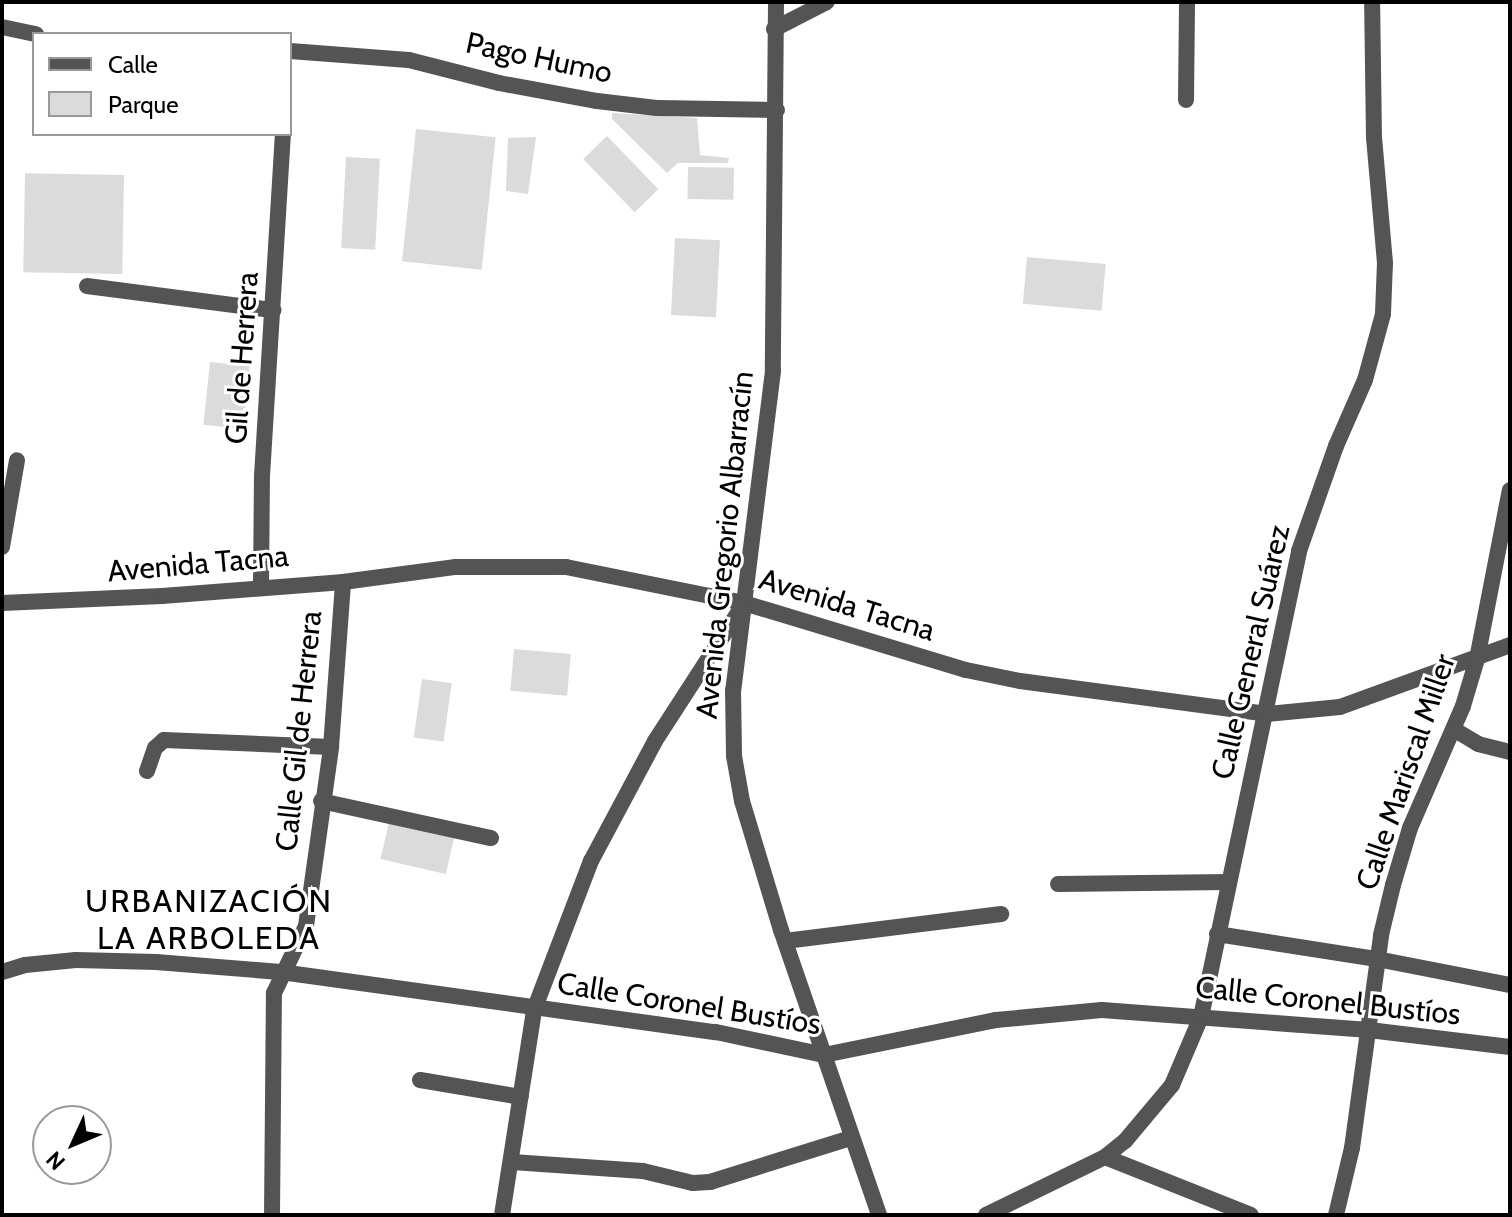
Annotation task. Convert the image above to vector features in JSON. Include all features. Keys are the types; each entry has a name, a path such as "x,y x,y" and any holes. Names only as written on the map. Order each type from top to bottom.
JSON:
{"street":[{"name":"Avenida Gregorio Albarracín","path":"776,2 773,371 733,690 734,756 742,801 785,941 850,1138 879,1215"},
{"path":"774,29 827,2"},
{"path":"1186,100 1187,2"},
{"name":"Calle General Suárez","path":"986,1215 1105,1157 1142,1124 1184,1064 1201,1017 1299,551 1331,460 1365,380 1383,314 1385,263 1374,138 1372,2"},
{"path":"2,27 32,33"},
{"name":"Pago Humo","path":"292,51 409,60 554,95 627,105 777,110"},
{"name":"Gil de Herrera","path":"261,586 262,476 283,136"},
{"path":"87,286 273,310"},
{"path":"2,547 17,460"},
{"name":"Calle Mariscal Miller","path":"1336,1215 1352,1148 1377,959 1393,885 1410,828 1455,730 1477,659 1510,490"},
{"name":"Avenida Tacna","path":"2,603 162,596 343,582 456,567 566,567 744,603 966,670 1020,681 1267,714 1340,707 1510,645"},
{"name":"Calle Gil de Herrera","path":"272,1215 274,993 281,972 306,926 321,801 331,747 343,582"},
{"path":"502,1215 534,1010 591,861 620,803 744,603"},
{"path":"1455,730 1478,744 1510,752"},
{"path":"147,771 155,748 164,740 331,747"},
{"path":"321,801 491,838"},
{"path":"1058,884 1229,882"},
{"path":"785,941 1001,914"},
{"path":"1217,934 1377,959 1510,985"},
{"name":"Calle Coronel Bustíos","path":"2,972 25,965 76,960 156,962 281,972 534,1010 716,1032 824,1055 996,1020 1066,1011 1135,1010 1369,1030 1510,1047"},
{"path":"420,1080 521,1097"},
{"path":"512,1162 643,1171 693,1183 710,1182 850,1138"},
{"path":"1105,1157 1251,1215"}],"green space":[{"path":"612,113 697,118 700,155 729,158 728,163 678,163 667,173 612,119"},
{"path":"416,129 496,137 482,270 402,261"},
{"path":"607,136 658,189 635,212 583,159"},
{"path":"536,137 528,194 506,191 508,138"},
{"path":"346,157 380,159 375,250 341,248"},
{"path":"688,167 734,168 733,200 687,199"},
{"path":"25,173 124,175 122,274 23,272"},
{"path":"675,238 720,240 716,317 671,315"},
{"path":"1027,257 1106,264 1102,311 1023,304"},
{"path":"210,362 250,366 243,429 203,425"},
{"path":"514,649 571,654 567,696 510,691"},
{"path":"422,679 452,683 443,742 414,737"},
{"path":"389,822 454,837 446,874 380,859"}],"district":[{"name":"URBANIZACIÓN LA ARBOLEDA","path":"209,920"}]}
